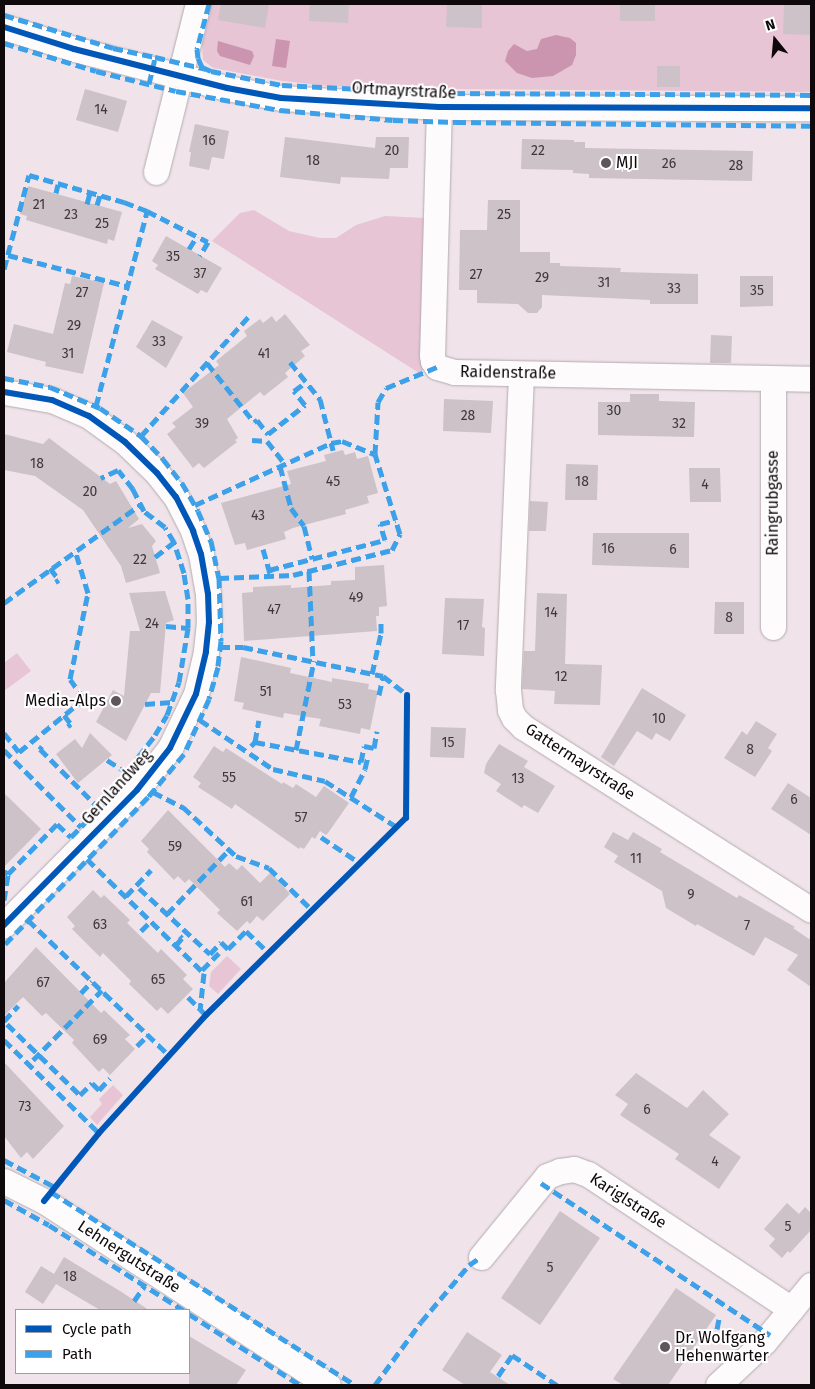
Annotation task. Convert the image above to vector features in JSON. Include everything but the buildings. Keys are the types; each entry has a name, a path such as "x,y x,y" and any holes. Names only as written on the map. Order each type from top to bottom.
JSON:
{"street":[{"path":"156,172 198,4"},
{"name":"Ortmayrstraße","path":"4,27 74,50 281,98 439,107 811,108"},
{"name":"Raidenstraße","path":"439,107 433,362 444,370 454,372 811,379"},
{"name":"Gattermayrstraße","path":"521,374 508,690 510,710 514,718 523,727 811,910"},
{"name":"Raingrubgasse","path":"772,627 773,379"},
{"name":"Gernlandweg","path":"4,392 52,400 89,416 125,442 157,473 176,497 193,531 201,554 208,594 209,622 205,659 198,687 189,712 170,748 137,790 4,925"},
{"name":"Kariglstraße","path":"481,1257 546,1176 574,1169 588,1174 791,1309"},
{"name":"Lehnergutstraße","path":"4,1181 44,1201 328,1385"},
{"path":"718,1385 764,1342 811,1285"}],"shaded area":[{"path":"212,4 811,4 811,92 440,89 329,86 282,81 213,68 203,60 202,44"},
{"path":"556,35 570,38 576,43 576,55 572,65 553,76 532,78 517,73 505,61 508,51 514,44 527,51 537,49 541,39"},
{"path":"276,39 290,41 286,68 272,66"},
{"path":"218,41 252,51 254,56 250,65 220,56 217,51"},
{"path":"254,210 289,231 320,238 336,238 356,225 385,216 425,218 423,370 419,373 212,241 240,213"},
{"path":"17,653 31,671 4,691 4,663"},
{"path":"227,956 241,969 218,994 209,986 211,972"},
{"path":"113,1085 123,1095 97,1125 90,1117 102,1104 99,1099"}],"marked path":[{"path":"209,4 197,49 202,67 211,71 282,85 440,93 811,95"},
{"path":"4,15 113,48 155,57"},
{"path":"4,43 96,71 176,91 280,110 393,120 456,122 811,126"},
{"path":"149,84 155,57 206,69"},
{"path":"4,269 29,175 124,202 147,211 208,242 200,256"},
{"path":"56,193 58,184"},
{"path":"87,204 90,193"},
{"path":"97,205 100,195"},
{"path":"96,406 147,211"},
{"path":"189,249 197,236"},
{"path":"8,255 127,286"},
{"path":"141,436 249,316"},
{"path":"290,362 320,399 333,450"},
{"path":"207,363 254,422 257,420 268,434 305,405 294,391 306,382"},
{"path":"219,578 293,575 392,550 400,534 375,454 378,402 386,388 437,367"},
{"path":"4,378 50,387 100,408 141,436 163,459 182,483 198,511 211,541 219,578 221,641 218,667 209,699 184,754 148,797 4,945"},
{"path":"252,440 267,441 285,464"},
{"path":"195,505 331,443 342,441 375,454"},
{"path":"280,466 291,508 304,526 312,559"},
{"path":"4,871 8,874 57,824 71,837 131,775 138,757 167,715 179,682 188,628 188,599 184,573 174,542 165,527 144,511 133,489 118,470 101,478"},
{"path":"4,603 140,505"},
{"path":"269,570 385,540 380,524 396,520"},
{"path":"155,557 174,542"},
{"path":"263,549 270,574"},
{"path":"4,733 19,752 84,699 70,679 88,593 75,550"},
{"path":"50,568 59,580 55,582"},
{"path":"309,571 313,661"},
{"path":"372,674 381,633 381,619"},
{"path":"166,626 188,628"},
{"path":"220,647 243,647 383,676 407,695 407,698"},
{"path":"296,750 314,661"},
{"path":"379,695 383,676"},
{"path":"145,704 172,702"},
{"path":"64,715 71,724 68,726"},
{"path":"200,720 273,769 325,781 397,827"},
{"path":"251,746 255,742 259,720"},
{"path":"255,742 361,762 364,746 374,748 377,731"},
{"path":"42,746 40,749 99,808"},
{"path":"4,750 81,827"},
{"path":"351,797 365,769 368,756"},
{"path":"107,760 131,775"},
{"path":"153,792 183,807 236,856 269,868 312,910"},
{"path":"321,837 360,863"},
{"path":"167,914 229,850"},
{"path":"87,859 204,973 200,1009 206,1015"},
{"path":"126,896 151,870"},
{"path":"4,900 8,874"},
{"path":"139,888 210,954 221,942 228,949 246,931 269,953"},
{"path":"28,920 169,1055"},
{"path":"141,931 151,921"},
{"path":"176,945 182,938 180,936"},
{"path":"202,970 219,953"},
{"path":"81,993 92,981"},
{"path":"33,1060 102,990"},
{"path":"188,997 200,1009"},
{"path":"4,1021 18,1006"},
{"path":"7,1024 80,1095 92,1083 99,1090 110,1078"},
{"path":"137,1046 148,1035"},
{"path":"4,1040 99,1133"},
{"path":"4,1160 55,1187"},
{"path":"541,1183 770,1335"},
{"path":"51,1192 355,1385"},
{"path":"4,1200 49,1225 181,1309"},
{"path":"375,1385 421,1322 469,1265 481,1257"},
{"path":"134,1301 145,1285"},
{"path":"190,1315 300,1385"},
{"path":"717,1329 719,1319"},
{"path":"498,1376 512,1355 557,1385"}],"cycle path":[{"path":"4,27 74,49 227,88 281,98 439,107 811,108"},
{"path":"4,392 52,400 89,416 125,442 157,473 176,497 193,531 201,554 208,594 209,622 206,652 196,694 170,748 137,790 4,925"},
{"path":"44,1201 99,1133 206,1015 406,818 407,695"}],"place":[{"name":"MJI","path":"606,163"},
{"name":"Media-Alps","path":"116,701"},
{"name":"Dr. Wolfgang Hehenwarter","path":"665,1347"}]}
